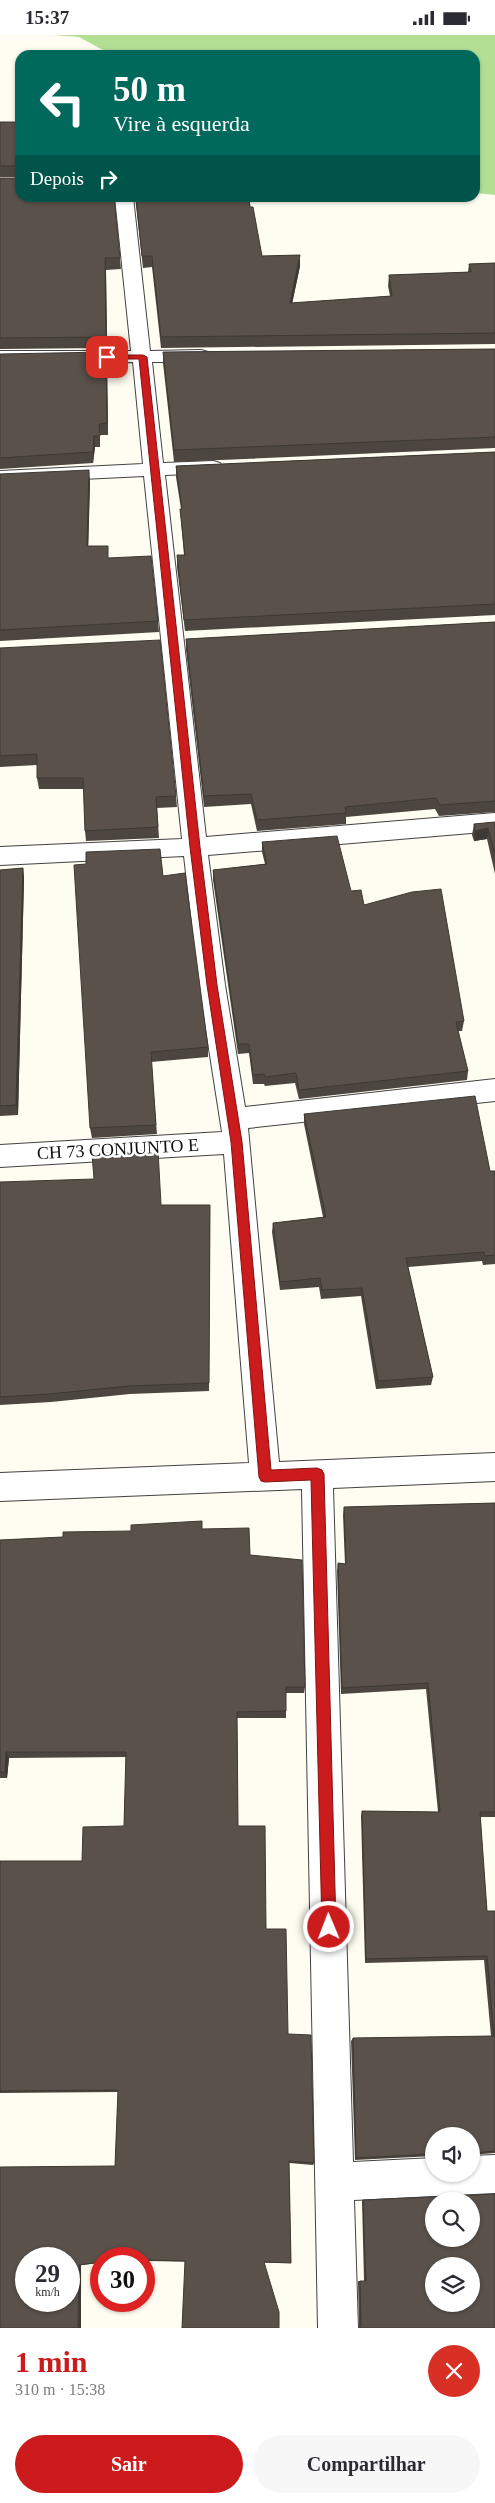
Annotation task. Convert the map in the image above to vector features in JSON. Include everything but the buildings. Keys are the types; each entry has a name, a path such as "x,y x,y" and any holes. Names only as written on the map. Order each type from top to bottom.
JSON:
{"street":[{"path":"125,202 195,847 212,985 234,1131 265,1477"},
{"path":"0,357 221,356"},
{"path":"0,477 235,466"},
{"path":"0,856 195,847 495,823"},
{"name":"CH 73 CONJUNTO E","path":"0,1156 234,1131 495,1090"},
{"path":"0,1487 495,1467"},
{"path":"317,1474 338,2328"},
{"path":"335,2182 495,2174"}],"green space":[{"path":"53,35 495,35 495,195 480,194 480,50 103,50 79,37"}],"route":[{"path":"107,357 143,357 195,847 212,985 236,1142 265,1477 317,1474 329,1927"}]}
